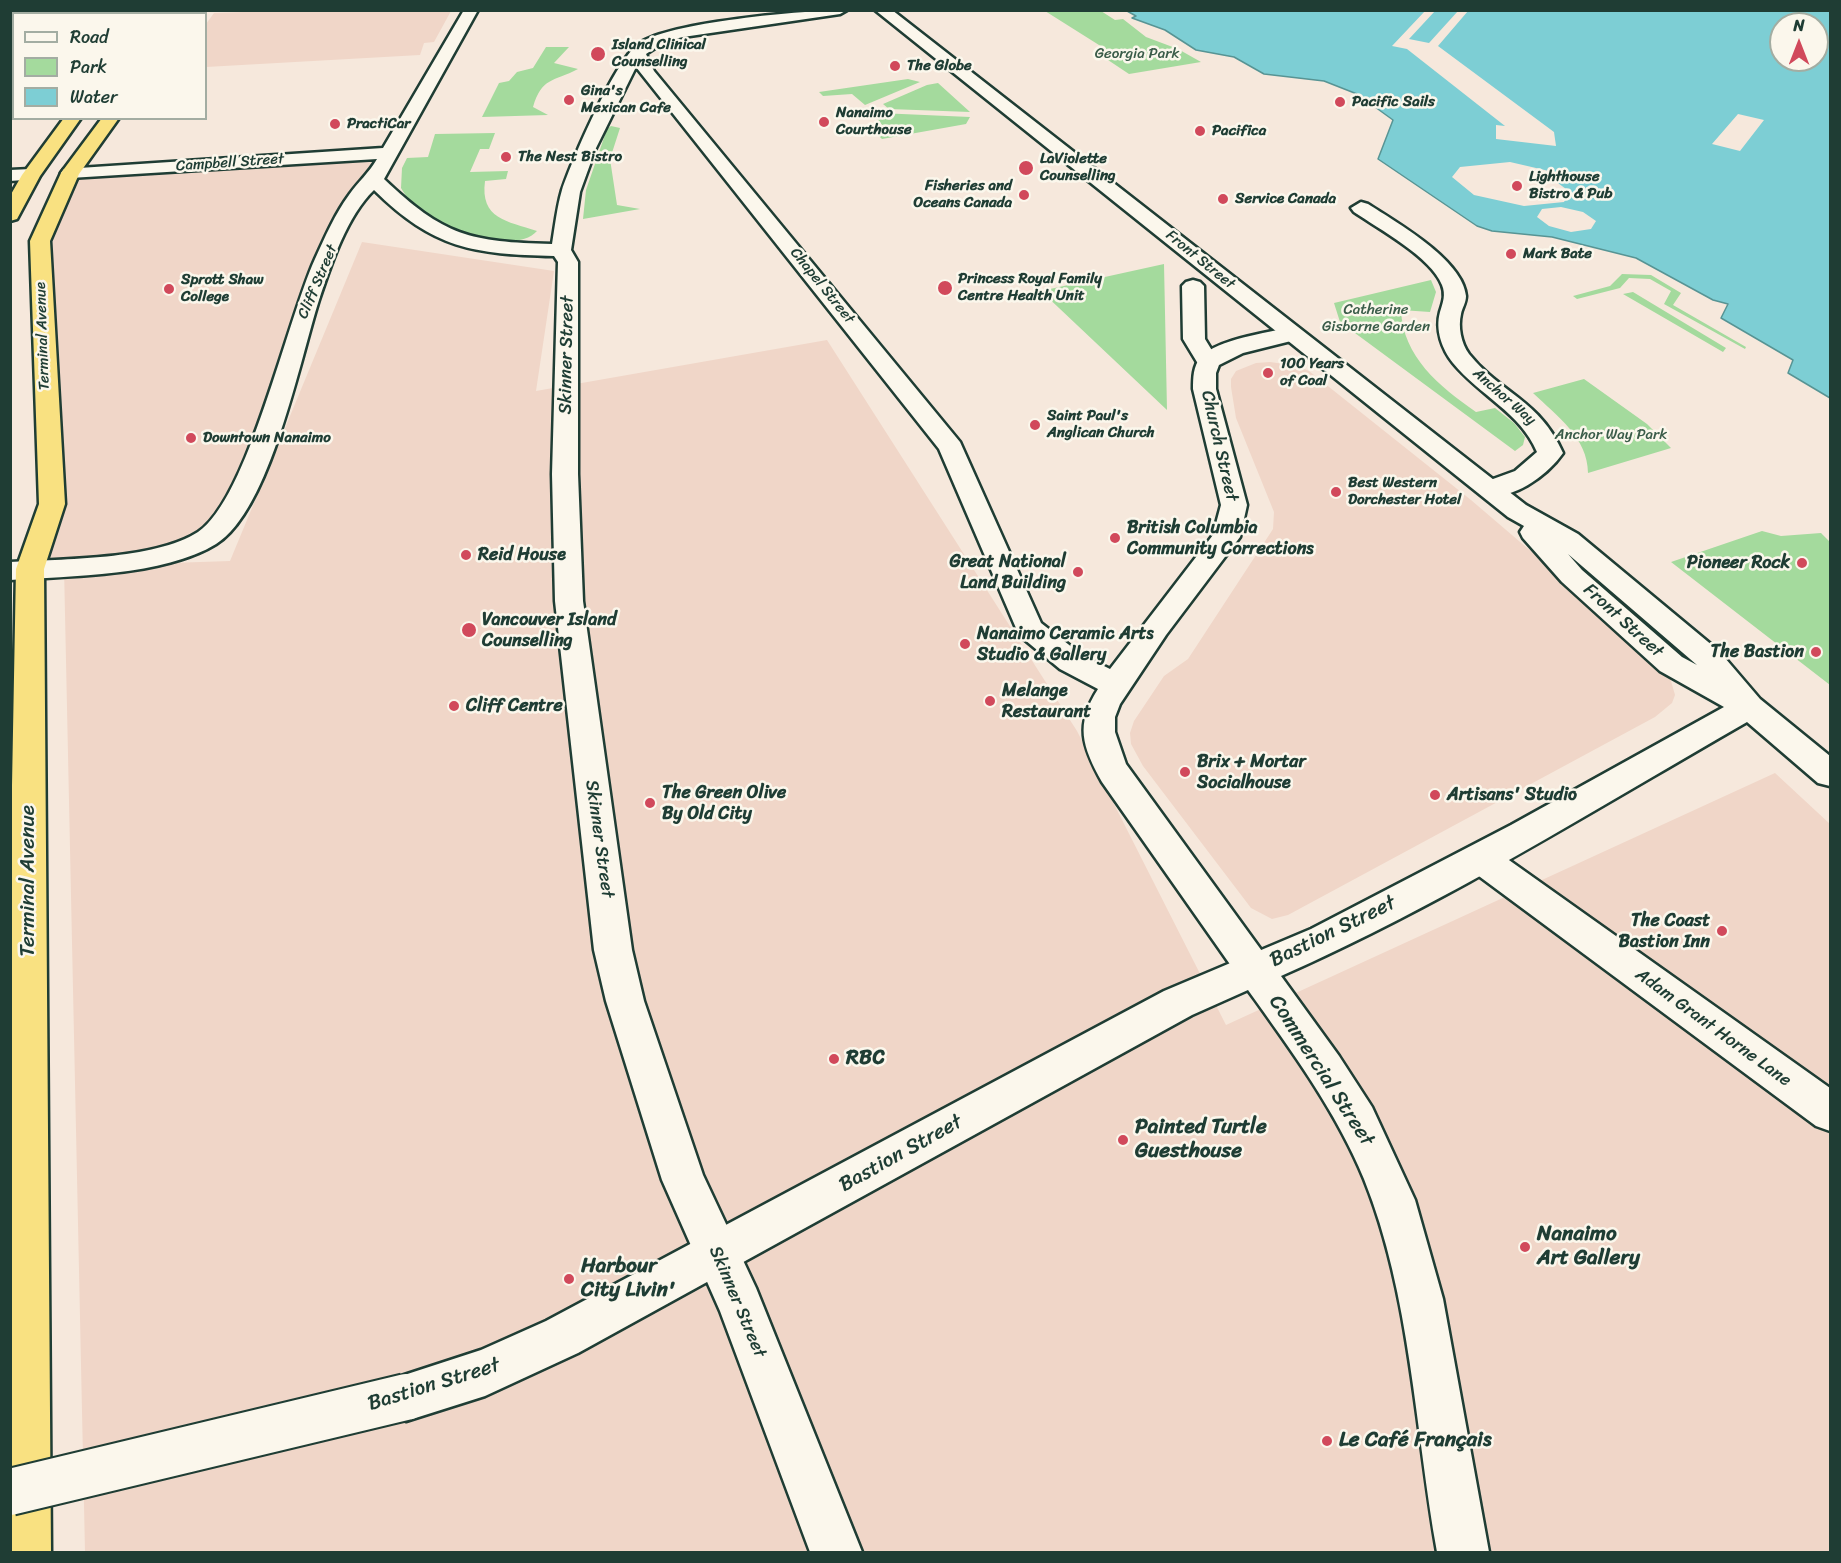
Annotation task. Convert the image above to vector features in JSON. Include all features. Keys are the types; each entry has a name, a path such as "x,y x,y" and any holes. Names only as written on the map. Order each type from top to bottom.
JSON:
{"highway":[{"path":"10,215 31,175 72,120"},
{"name":"Terminal Avenue","path":"25,1552 17,561 52,504 40,241 70,173 110,120"}],"street":[{"name":"Cliff Street","path":"17,561 121,562 180,549 209,537 226,523 237,504 256,459 310,294 355,199 374,180 471,10"},
{"path":"638,54 651,42 671,35 840,10"},
{"name":"Front Street","path":"882,10 1491,489 1517,511 1541,544 1572,576 1671,664 1749,707 1830,774"},
{"name":"Chapel Street","path":"638,54 647,72 645,90 951,447 1029,628 1071,662 1115,685"},
{"name":"Skinner Street","path":"638,54 624,73 587,148 571,192 561,250 568,262 565,474 569,601 594,809 608,895 613,950 625,1001 682,1180 740,1304 836,1552"},
{"path":"612,98 645,90"},
{"name":"Campbell Street","path":"70,173 389,153"},
{"path":"10,176 31,175"},
{"path":"374,180 423,224 449,234 489,246 561,250"},
{"name":"Anchor Way","path":"1361,208 1422,252 1444,273 1452,285 1455,297 1450,315 1450,335 1459,357 1477,375 1526,414 1544,434 1550,453 1540,466 1518,481 1491,489"},
{"path":"1193,286 1194,339 1208,362 1222,353 1292,334"},
{"name":"Church Street","path":"1100,740 1099,714 1115,685 1226,537 1234,507 1226,464 1208,412 1203,376 1208,362"},
{"name":"Bastion Street","path":"10,1492 406,1397 486,1372 562,1337 718,1254 1178,1003 1324,940 1480,858 1749,707"},
{"name":"Commercial Street","path":"1100,740 1104,756 1114,773 1333,1082 1364,1132 1385,1176 1407,1241 1420,1302 1463,1552"},
{"name":"Adam Grant Horne Lane","path":"1480,858 1830,1112"}],"shaded area":[{"path":"301,10 451,10 434,42 424,43 420,55 207,67 207,23 214,13"},
{"path":"389,153 355,199 256,459 209,537 82,566 230,561 362,242 554,271 536,391 827,340 1077,731 1226,1025 1775,773 1830,824 1830,1552 85,1552 64,567 30,569 52,504 40,241 70,173"},
{"path":"1270,362 1298,366 1309,371 1471,500 1650,653 1669,674 1675,695 1672,703 1655,717 1288,915 1272,919 1251,908 1143,766 1131,744 1130,733 1134,721 1164,676 1188,659 1273,529 1274,512 1236,418 1231,387 1231,379 1236,371 1256,363"}],"green space":[{"name":"Georgia Park","path":"1045,11 1101,11 1115,20 1123,19 1146,37 1178,49 1201,62 1129,74 1108,60 1118,57"},
{"path":"546,47 569,47 554,63 578,69 550,82 540,90 533,107 548,115 482,117 499,83 509,81 517,72 533,68"},
{"path":"908,79 920,82 865,105 852,94 823,96 819,92"},
{"path":"938,83 970,112 889,109 883,104 927,85"},
{"path":"873,114 970,117 966,124 882,139 873,130 883,126"},
{"path":"611,126 620,128 610,159 617,205 640,209 583,219 586,190 607,129"},
{"path":"495,133 489,149 480,149 470,172 508,171 506,179 485,181 487,203 491,211 506,221 537,231 525,238 510,241 493,240 456,229 423,212 401,188 402,168 407,158 428,157 435,134"},
{"path":"1164,264 1167,410 1041,291"},
{"path":"1622,274 1651,275 1681,293 1673,305 1746,347 1745,349 1664,304 1671,291 1650,279 1629,278 1620,288 1577,299 1573,296 1610,286"},
{"name":"Catherine Gisborne Garden","path":"1431,280 1436,292 1430,312 1401,310 1408,342 1425,369 1462,402 1476,412 1495,408 1514,423 1525,437 1523,445 1515,451 1340,322 1334,303"},
{"path":"1633,292 1726,348 1723,352 1623,294"},
{"name":"Anchor Way Park","path":"1584,379 1647,424 1671,448 1588,473 1587,460 1577,438 1570,428 1533,393"},
{"path":"1762,531 1781,536 1821,533 1830,542 1830,685 1671,562"}],"water":[{"path":"1127,11 1830,11 1830,398 1788,373 1793,360 1721,318 1728,304 1713,300 1636,258 1552,237 1492,231 1477,226 1378,159 1393,120 1357,94 1324,81 1264,74 1234,57 1196,50 1165,30 1132,18 1136,16"}],"pier":[{"path":"1425,11 1435,11 1409,39 1429,43 1458,11 1468,11 1438,46 1554,132 1556,146 1496,139 1496,125 1505,126 1407,49 1392,46"},
{"path":"1738,114 1764,120 1740,151 1712,144"},
{"name":"Lighthouse Bistro & Pub","path":"1510,162 1549,171 1546,174 1570,192 1564,202 1524,206 1474,195 1452,177 1460,167"},
{"path":"1561,207 1583,212 1596,221 1591,229 1571,232 1549,226 1537,217 1542,209"}],"place":[{"name":"Island Clinical Counselling","path":"598,54"},
{"name":"The Globe","path":"895,66"},
{"name":"Gina's Mexican Cafe","path":"569,100"},
{"name":"Pacific Sails","path":"1340,102"},
{"name":"Nanaimo Courthouse","path":"824,122"},
{"name":"PractiCar","path":"335,124"},
{"name":"Pacifica","path":"1200,131"},
{"name":"The Nest Bistro","path":"506,157"},
{"name":"LaViolette Counselling","path":"1026,168"},
{"name":"Lighthouse Bistro & Pub","path":"1517,186"},
{"name":"Fisheries and Oceans Canada","path":"1024,195"},
{"name":"Service Canada","path":"1223,199"},
{"name":"Mark Bate","path":"1511,254"},
{"name":"Princess Royal Family Centre Health Unit","path":"945,288"},
{"name":"Sprott Shaw College","path":"169,289"},
{"name":"100 Years of Coal","path":"1268,373"},
{"name":"Saint Paul's Anglican Church","path":"1035,425"},
{"name":"Downtown Nanaimo","path":"191,438"},
{"name":"Best Western Dorchester Hotel","path":"1336,492"},
{"name":"British Columbia Community Corrections","path":"1115,538"},
{"name":"Reid House","path":"466,555"},
{"name":"Pioneer Rock","path":"1802,563"},
{"name":"Great National Land Building","path":"1078,572"},
{"name":"Vancouver Island Counselling","path":"469,630"},
{"name":"Nanaimo Ceramic Arts Studio & Gallery","path":"965,644"},
{"name":"The Bastion","path":"1816,652"},
{"name":"Melange Restaurant","path":"990,701"},
{"name":"Cliff Centre","path":"454,706"},
{"name":"Brix + Mortar Socialhouse","path":"1185,772"},
{"name":"Artisans' Studio","path":"1435,795"},
{"name":"The Green Olive By Old City","path":"650,803"},
{"name":"The Coast Bastion Inn","path":"1722,931"},
{"name":"RBC","path":"834,1059"},
{"name":"Painted Turtle Guesthouse","path":"1123,1140"},
{"name":"Nanaimo Art Gallery","path":"1525,1247"},
{"name":"Harbour City Livin'","path":"569,1279"},
{"name":"Le Café Français","path":"1327,1441"}]}
